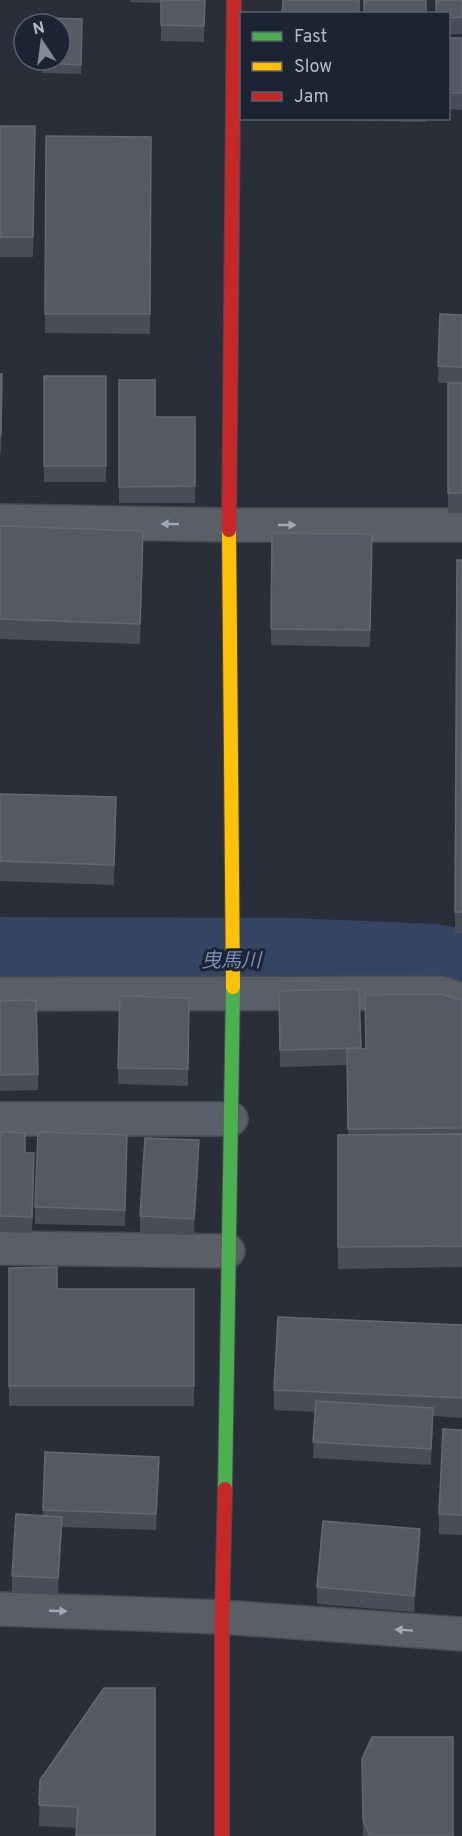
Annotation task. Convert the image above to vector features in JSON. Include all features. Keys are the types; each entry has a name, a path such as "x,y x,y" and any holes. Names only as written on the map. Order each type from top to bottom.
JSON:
{"street":[{"path":"222,1836 222,1617 228,1390 233,991 228,525 234,0"},
{"path":"0,521 228,525 462,525"},
{"path":"0,994 233,991 441,993 462,1000"},
{"path":"0,1119 231,1119"},
{"path":"0,1248 228,1251"},
{"path":"0,1609 222,1617 462,1634"}],"building":[{"path":"161,0 205,0 204,26 161,25"},
{"path":"283,0 359,0 359,12 282,12"},
{"path":"364,0 426,0 426,12 364,12"},
{"path":"436,0 462,0 462,17 450,18 450,12 436,12"},
{"path":"72,19 82,19 81,65 72,65"},
{"path":"450,38 462,38 462,93 450,93"},
{"path":"0,126 35,126 33,237 0,237"},
{"path":"46,136 151,137 150,314 45,314"},
{"path":"440,314 462,315 462,367 438,366"},
{"path":"0,374 2,374 1,436 0,436"},
{"path":"44,376 106,376 106,466 44,466"},
{"path":"119,380 155,380 155,417 195,417 195,486 119,487"},
{"path":"448,383 462,383 462,493 448,493"},
{"path":"0,526 143,531 140,624 0,619"},
{"path":"272,533 372,534 370,630 271,629"},
{"path":"457,560 462,560 462,912 455,912"},
{"path":"0,794 116,797 114,865 0,861"},
{"path":"359,989 361,1048 280,1050 279,991"},
{"path":"439,994 462,1000 462,1128 348,1129 347,1048 366,1049 365,995"},
{"path":"120,996 189,998 188,1069 118,1068"},
{"path":"36,1000 38,1074 0,1075 0,1001"},
{"path":"0,1132 25,1133 25,1153 34,1153 32,1217 0,1216"},
{"path":"38,1132 127,1135 125,1210 35,1207"},
{"path":"462,1134 462,1246 338,1247 338,1135"},
{"path":"145,1138 199,1140 194,1219 140,1216"},
{"path":"57,1267 57,1289 194,1289 194,1386 9,1386 9,1268"},
{"path":"278,1317 462,1325 462,1398 274,1390"},
{"path":"316,1401 433,1408 431,1449 313,1442"},
{"path":"443,1429 462,1430 462,1515 439,1514"},
{"path":"45,1452 159,1457 156,1514 43,1510"},
{"path":"16,1514 62,1517 58,1578 12,1576"},
{"path":"323,1521 420,1529 414,1596 317,1587"},
{"path":"104,1688 155,1688 155,1836 76,1836 78,1807 39,1805 40,1780"},
{"path":"372,1737 453,1737 453,1836 370,1836 363,1820 362,1759"}],"waterway":[{"name":"曳馬川","path":"0,959 293,960 433,966 462,971"}],"traffic: fast":[{"path":"225,1489 233,987"}],"traffic: slow":[{"path":"229,530 233,987"}],"traffic: jam":[{"path":"229,530 234,0"},
{"path":"222,1836 222,1617 225,1489"}]}
